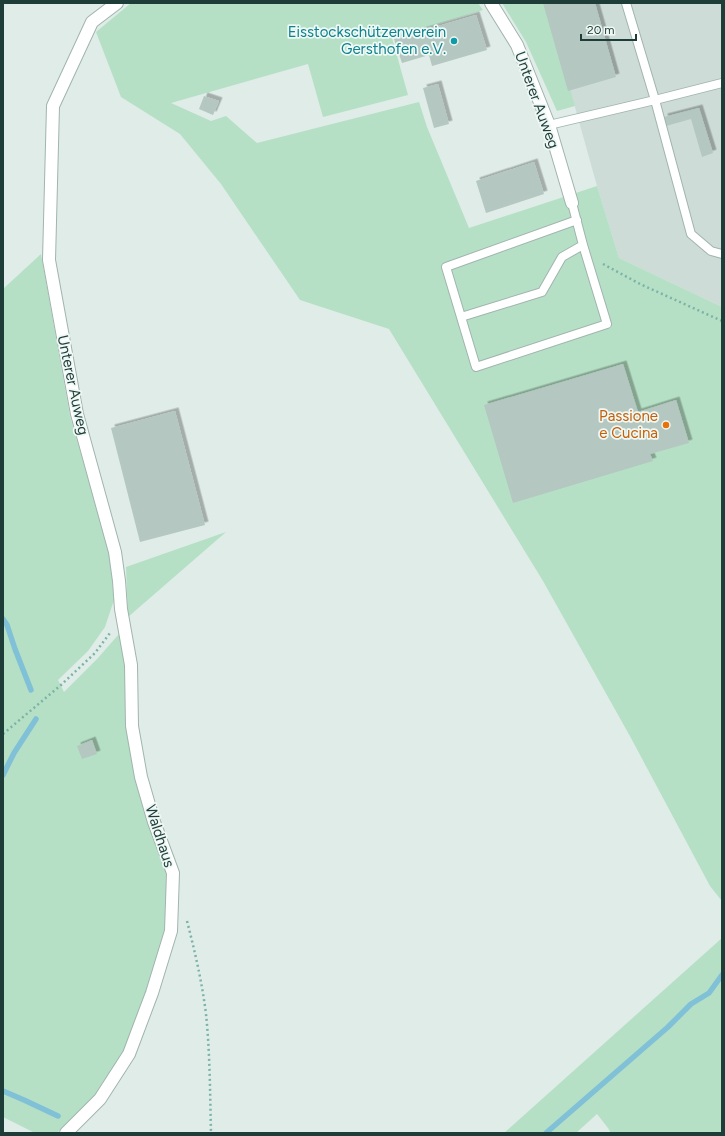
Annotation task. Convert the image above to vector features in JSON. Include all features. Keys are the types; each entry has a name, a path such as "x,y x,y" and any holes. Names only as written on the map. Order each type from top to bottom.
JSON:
{"street":[{"name":"Unterer Auweg","path":"117,3 92,22 54,106 49,260 77,414 115,552 122,609"},
{"name":"Unterer Auweg","path":"491,3 517,45 549,126 572,203"},
{"name":"Waldhaus","path":"66,1133 100,1099 129,1054 152,993 171,931 173,873 154,822 142,777 132,726 131,665 122,609"}],"lane":[{"path":"626,3 655,100 691,234 711,251 722,254"},
{"path":"549,126 722,83"},
{"path":"572,203 577,220 583,245 607,324 476,367 446,267 577,220"},
{"path":"461,318 542,292 562,257 583,245"}],"path":[{"path":"600,263 640,284 722,321"},
{"path":"3,734 62,685 95,653 111,632"},
{"path":"187,918 198,964 206,1015 210,1080 211,1133"}],"shaded area":[{"path":"546,3 722,3 722,307 619,258 597,186"}],"green space":[{"path":"131,3 478,3 483,10 392,38 408,95 323,117 308,64 171,103 211,121 226,116 257,143 419,102 427,127 469,228 597,186 619,258 722,307 722,901 710,886 631,738 543,581 389,329 300,300 221,184 180,134 121,97 96,32"},
{"path":"502,3 546,3 575,106 557,111 526,42"},
{"path":"41,254 70,416 110,554 114,600 105,627 88,651 58,680 64,692 98,658 119,634 125,667 127,727 150,824 167,877 165,931 146,994 121,1057 96,1094 57,1133 35,1133 3,1117 3,289"},
{"path":"226,532 128,617 126,567"},
{"path":"722,938 722,1133 611,1133 597,1114 576,1133 504,1133"}],"building":[{"path":"543,3 595,3 616,77 568,91"},
{"name":"Eisstockschützenverein Gersthofen e.V.","path":"476,15 487,50 432,66 429,55 402,63 394,39"},
{"path":"438,84 449,124 434,128 423,88"},
{"path":"204,96 219,101 213,115 199,109"},
{"path":"699,108 713,153 702,157 691,119 666,126 664,117"},
{"path":"534,162 544,194 486,213 476,181"},
{"path":"623,364 638,412 676,400 689,443 650,454 653,461 513,503 484,405"},
{"path":"175,411 205,525 140,542 111,428"},
{"path":"92,740 97,754 82,759 77,746"}],"waterway":[{"path":"3,619 7,625 31,690"},
{"path":"3,775 14,753 36,719"},
{"path":"546,1133 668,1027 691,1004 709,993 722,975"},
{"path":"3,1091 58,1116"}],"place":[{"name":"Eisstockschützenverein Gersthofen e.V.","path":"454,41"},
{"name":"Passione e Cucina","path":"666,425"}]}
